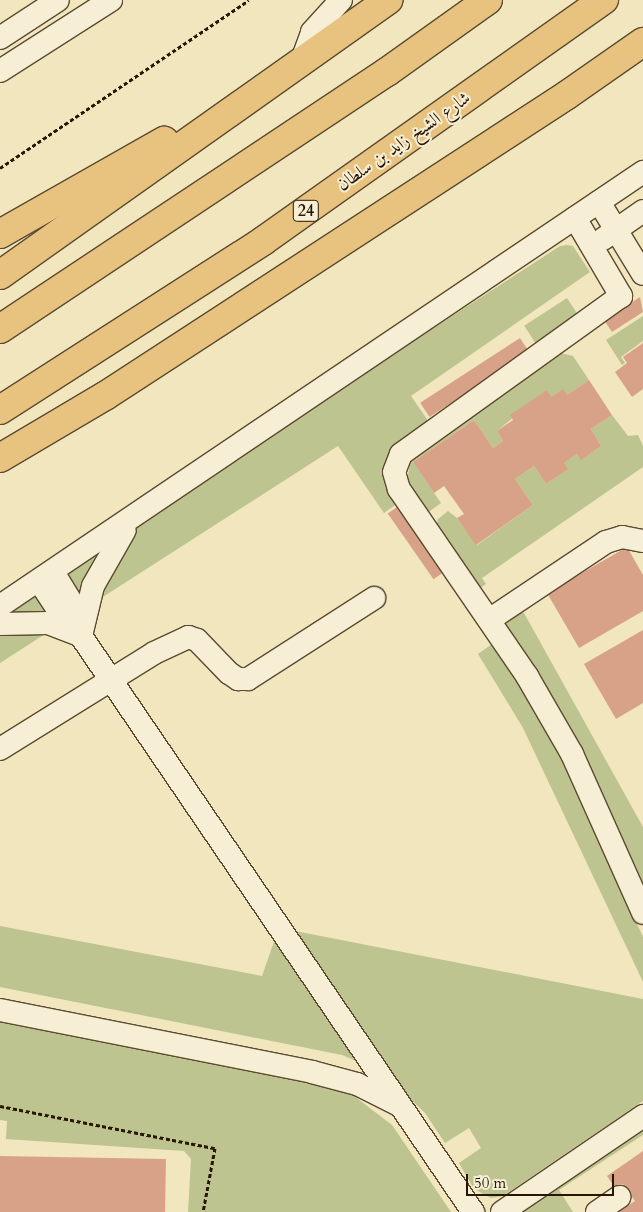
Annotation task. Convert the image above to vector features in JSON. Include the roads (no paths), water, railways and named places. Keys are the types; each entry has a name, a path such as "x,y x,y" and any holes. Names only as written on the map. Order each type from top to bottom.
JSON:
{"main road":[{"path":"0,274 388,0"},
{"path":"0,329 388,72 488,0"},
{"name":"شارع الشيخ زايد بن سلطان","path":"0,410 263,241 604,0"},
{"path":"0,458 105,396 567,94 643,42"},
{"path":"0,234 109,170 244,103"}],"street":[{"path":"0,38 58,0"},
{"path":"0,72 111,0"},
{"path":"301,63 312,32 341,0"},
{"path":"0,606 132,520 643,172"},
{"path":"599,202 643,274"},
{"path":"592,247 643,211"},
{"path":"575,218 621,296 401,454 394,472 399,488 527,676 572,754 643,913"},
{"path":"81,636 86,608 100,569 132,520"},
{"path":"490,620 606,542 622,537 643,541"},
{"path":"46,577 80,616 81,636 110,680 473,1212"},
{"path":"0,749 154,653 188,637 197,640 229,673 238,679 248,679 374,598"},
{"path":"0,624 48,623 81,636"},
{"path":"0,1010 319,1073 357,1084 400,1106"},
{"path":"502,1212 643,1116"},
{"path":"597,1212 619,1197"}]}
